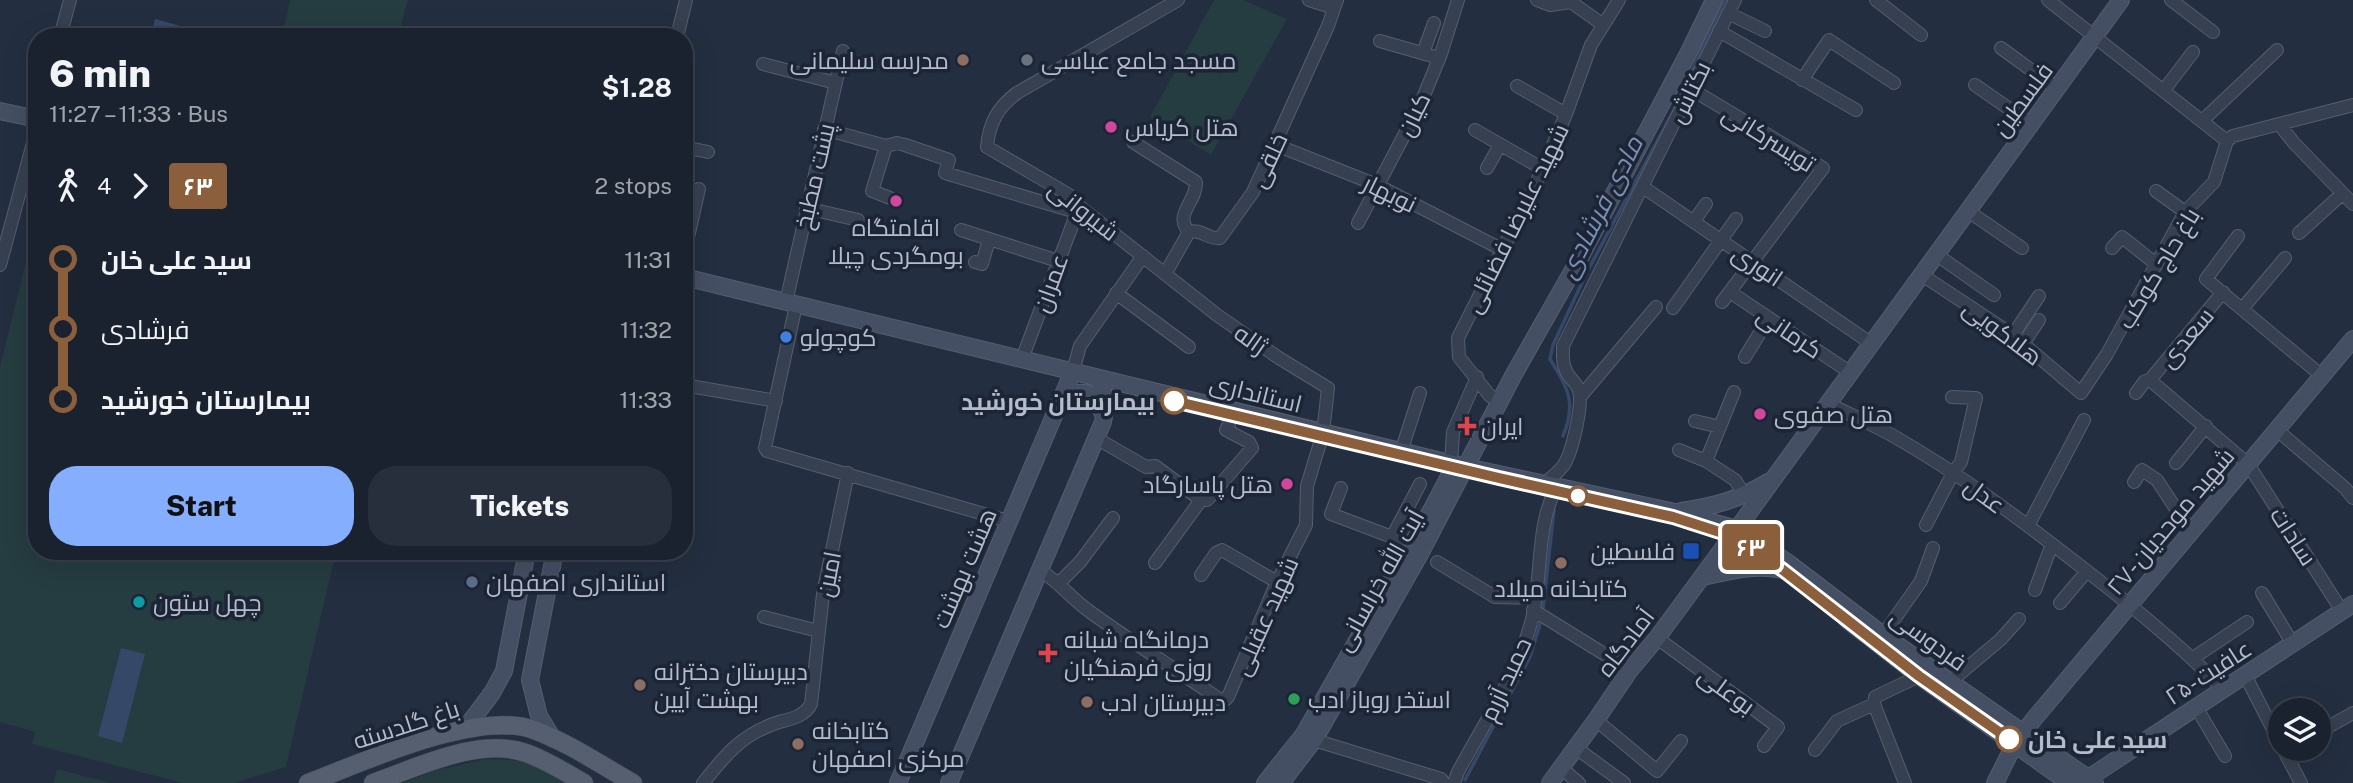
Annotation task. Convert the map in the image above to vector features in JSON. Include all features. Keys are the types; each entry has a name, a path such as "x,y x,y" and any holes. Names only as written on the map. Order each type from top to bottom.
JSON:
{"main road":[{"path":"1457,465 1500,400 1581,256 1714,0"},
{"name":"فلسطین","path":"1735,533 2121,0"},
{"path":"0,111 28,117"},
{"name":"استانداری","path":"693,279 1401,452 1675,512 1735,533"},
{"name":"۲۷-شهید موحدیان","path":"1994,783 2019,738 2353,339"},
{"name":"هشت بهشت","path":"898,783 1073,372"},
{"path":"949,783 1103,422 1107,406 1098,378"},
{"path":"1059,406 1071,394 1080,391 1088,393 1100,404 1103,422"},
{"name":"آیت الله خراسانی","path":"1281,783 1314,740 1410,548 1457,465"},
{"name":"آیت الله خراسانی","path":"1265,783 1304,734 1349,669 1457,465"},
{"path":"1675,512 1711,507 1745,496 1776,477"},
{"name":"فردوسی","path":"1735,533 1919,676 2088,781"},
{"name":"فردوسی","path":"1735,533 1787,562 1950,682 2069,783"},
{"name":"آمادگاه","path":"1550,783 1630,670 1735,533"},
{"path":"465,729 492,693 504,671 525,560"},
{"path":"552,738 538,716 530,680 553,560"},
{"path":"1702,577 1752,567 1764,566 1783,570"},
{"name":"۲۵-عافیت","path":"2088,781 2346,606"},
{"name":"باغ گلدسته","path":"308,783 345,777 440,734 511,725 532,729 552,738 633,783"},
{"name":"باغ گلدسته","path":"373,783 453,755 494,749 524,752 584,783"}],"street":[{"path":"62,28 70,0"},
{"path":"679,28 686,0"},
{"name":"شیروانی","path":"1143,256 1077,209 1076,198 987,147 992,123 1005,102 1178,0"},
{"path":"1309,0 1336,4"},
{"name":"کیان","path":"1357,223 1420,105 1458,0"},
{"path":"1537,0 1550,5 1571,2 1602,24 1619,0"},
{"name":"بکتاش","path":"1581,396 1567,374 1563,362 1563,346 1735,0"},
{"path":"2048,0 2227,141 2232,136 2353,105"},
{"path":"2171,0 2213,32"},
{"path":"1884,3 1921,35"},
{"name":"خلقی","path":"1189,232 1193,230 1220,238 1254,192 1336,4"},
{"path":"1728,13 1765,31"},
{"path":"1423,53 1434,23"},
{"name":"شهید علیرضا فضائلی","path":"1500,400 1490,396 1459,357 1458,338 1543,169 1602,24"},
{"path":"1719,31 1856,110"},
{"path":"1802,80 1829,40 1894,83"},
{"path":"1380,41 1439,58"},
{"path":"2001,48 2057,89"},
{"path":"2202,121 2277,50"},
{"name":"پشت مطبخ","path":"843,51 806,208 776,401 765,448 767,451 848,473"},
{"path":"2164,90 2193,52"},
{"path":"763,64 835,83"},
{"path":"1975,85 2031,124"},
{"path":"1517,86 1566,114"},
{"name":"تویسرکانی","path":"1690,89 1823,168 1752,261"},
{"path":"2279,124 2353,204"},
{"path":"824,129 886,146 897,143 949,160 945,173 1077,209"},
{"path":"1475,130 1543,169"},
{"name":"باغ حاج کوکب","path":"2081,393 2108,354 2185,212 2214,182 2227,141"},
{"path":"1133,142 1196,182 1197,186 1182,219 1182,224 1189,232 1165,274"},
{"name":"نوبهار","path":"1276,145 1377,185 1502,249"},
{"path":"1487,168 1500,145"},
{"path":"886,146 872,191 890,198"},
{"path":"693,149 708,152"},
{"path":"0,265 4,230 28,156"},
{"name":"انوری","path":"1643,187 1872,344"},
{"path":"693,215 699,188"},
{"path":"2156,191 2185,212"},
{"path":"2299,233 2342,194"},
{"path":"1694,221 1706,204"},
{"path":"806,208 858,220"},
{"name":"عمران","path":"1022,359 1077,209"},
{"path":"1968,211 2022,248"},
{"path":"1673,308 1736,219"},
{"path":"961,230 1058,261"},
{"path":"2238,236 2206,279 2322,376"},
{"path":"2112,248 2122,237 2156,264"},
{"path":"975,262 982,264 989,240"},
{"path":"1937,255 1994,295"},
{"path":"1073,372 1080,346 1143,256"},
{"name":"ژاله","path":"1143,256 1217,315 1328,388 1323,433"},
{"path":"2242,309 2285,258"},
{"name":"کرمانی","path":"1752,261 1726,297 1769,318 1851,373"},
{"name":"هلاکویی","path":"1922,275 2018,339 2081,393"},
{"name":"سعدی","path":"2223,292 2150,380 2248,464"},
{"path":"1116,293 1189,347"},
{"path":"2018,339 2039,296"},
{"path":"1549,486 1564,465 1575,432 1581,396 1656,307"},
{"path":"1745,357 1769,318"},
{"path":"2018,339 2039,320"},
{"path":"1457,465 1453,432 1477,377"},
{"path":"2136,393 2145,381 2150,380"},
{"path":"693,387 776,401"},
{"path":"1706,461 1734,392"},
{"path":"1401,452 1420,393"},
{"path":"1926,525 1961,463 1976,398 1952,397"},
{"name":"عدل","path":"1829,404 1895,437 1953,473 2028,526 2130,604 2193,658 2220,686"},
{"path":"2028,526 2084,420"},
{"path":"1695,421 1720,427"},
{"path":"1155,564 1200,500 1210,498 1252,448 1249,442 1226,430 1229,424"},
{"path":"2176,463 2206,426"},
{"path":"2277,430 2345,488 2353,498"},
{"name":"شهید عقیلی","path":"1040,570 1059,583 1086,609 1128,639 1219,699 1225,700 1306,524 1307,486 1323,433"},
{"path":"1096,438 1146,467 1155,466 1200,500"},
{"path":"1679,450 1706,461 1735,480 1745,496"},
{"name":"سادات","path":"2248,464 2346,606"},
{"path":"2134,482 2142,470 2157,480 2191,532"},
{"path":"848,473 1008,521"},
{"name":"امین","path":"703,783 729,750 749,734 790,720 808,710 811,704 823,594 848,473"},
{"path":"1392,537 1420,484"},
{"name":"حمید آزرم","path":"1454,783 1518,662 1534,604 1549,486"},
{"path":"1341,488 1331,514 1392,537 1410,548"},
{"path":"1059,583 1080,562 1113,518"},
{"path":"2035,590 2052,544"},
{"path":"1883,635 1921,581 1933,548"},
{"path":"1202,575 1216,553 1222,550 1277,582"},
{"path":"1437,562 1495,597 1534,604 1630,670"},
{"path":"2060,603 2087,571"},
{"path":"2262,593 2293,644"},
{"path":"764,617 818,631"},
{"path":"1950,682 2000,640 2019,618"},
{"path":"2193,658 2247,622"},
{"name":"بوعلی","path":"1657,638 1778,727 1764,746"},
{"path":"1905,783 1874,704 1875,697 1919,676"},
{"path":"2245,676 2268,718"},
{"path":"1815,750 1837,721 1874,704"},
{"path":"2196,707 2225,756"},
{"path":"2331,725 2353,713"},
{"path":"1596,720 1657,771 1681,741"},
{"path":"1314,740 1441,779 1444,783"},
{"path":"1576,748 1624,783"},
{"path":"2290,761 2301,783"},
{"path":"1561,768 1579,783"}],"green space":[{"path":"290,0 408,0 400,28 284,28"},
{"path":"1214,0 1243,0 1287,19 1211,155 1150,117"},
{"path":"28,254 28,560 334,560 286,767 234,783 183,783 32,744 35,732 0,722 0,367"},
{"path":"487,759 528,761 566,783 402,783 437,770"},
{"path":"57,769 111,783 53,783"}],"water":[{"path":"155,19 188,28 157,28 153,27"},
{"path":"121,648 145,654 122,743 98,736"}],"waterway":[{"name":"مادی فرشادی","path":"1563,436 1570,405 1566,388 1550,359 1553,345 1587,272 1674,110 1725,0"},
{"name":"مادی فرشادی","path":"1543,608 1554,510"},
{"name":"مادی فرشادی","path":"1465,780 1530,657 1541,621"}],"bus line":[{"name":"۶۳","path":"1174,401 1673,517 1732,536 1783,570 1876,644 2009,739"}],"place":[{"name":"مدرسه سلیمانی","path":"963,60"},
{"name":"مسجد جامع عباسی","path":"1027,60"},
{"name":"هتل کریاس","path":"1111,127"},
{"name":"اقامتگاه بومگردی چیلا","path":"896,201"},
{"name":"کوچولو","path":"786,337"},
{"name":"بیمارستان خورشید","path":"1174,401"},
{"name":"هتل صفوی","path":"1760,414"},
{"name":"ایران","path":"1467,426"},
{"name":"هتل پاسارگاد","path":"1287,484"},
{"name":"فلسطین","path":"1691,551"},
{"name":"کتابخانه میلاد","path":"1561,563"},
{"name":"استانداری اصفهان","path":"472,582"},
{"name":"چهل ستون","path":"139,602"},
{"name":"درمانگاه شبانه روزی فرهنگیان","path":"1048,653"},
{"name":"دبیرستان دخترانه بهشت آیین","path":"640,685"},
{"name":"استخر روباز ادب","path":"1294,699"},
{"name":"دبیرستان ادب","path":"1087,702"},
{"name":"سید علی خان","path":"2009,739"},
{"name":"کتابخانه مرکزی اصفهان","path":"798,744"}]}
